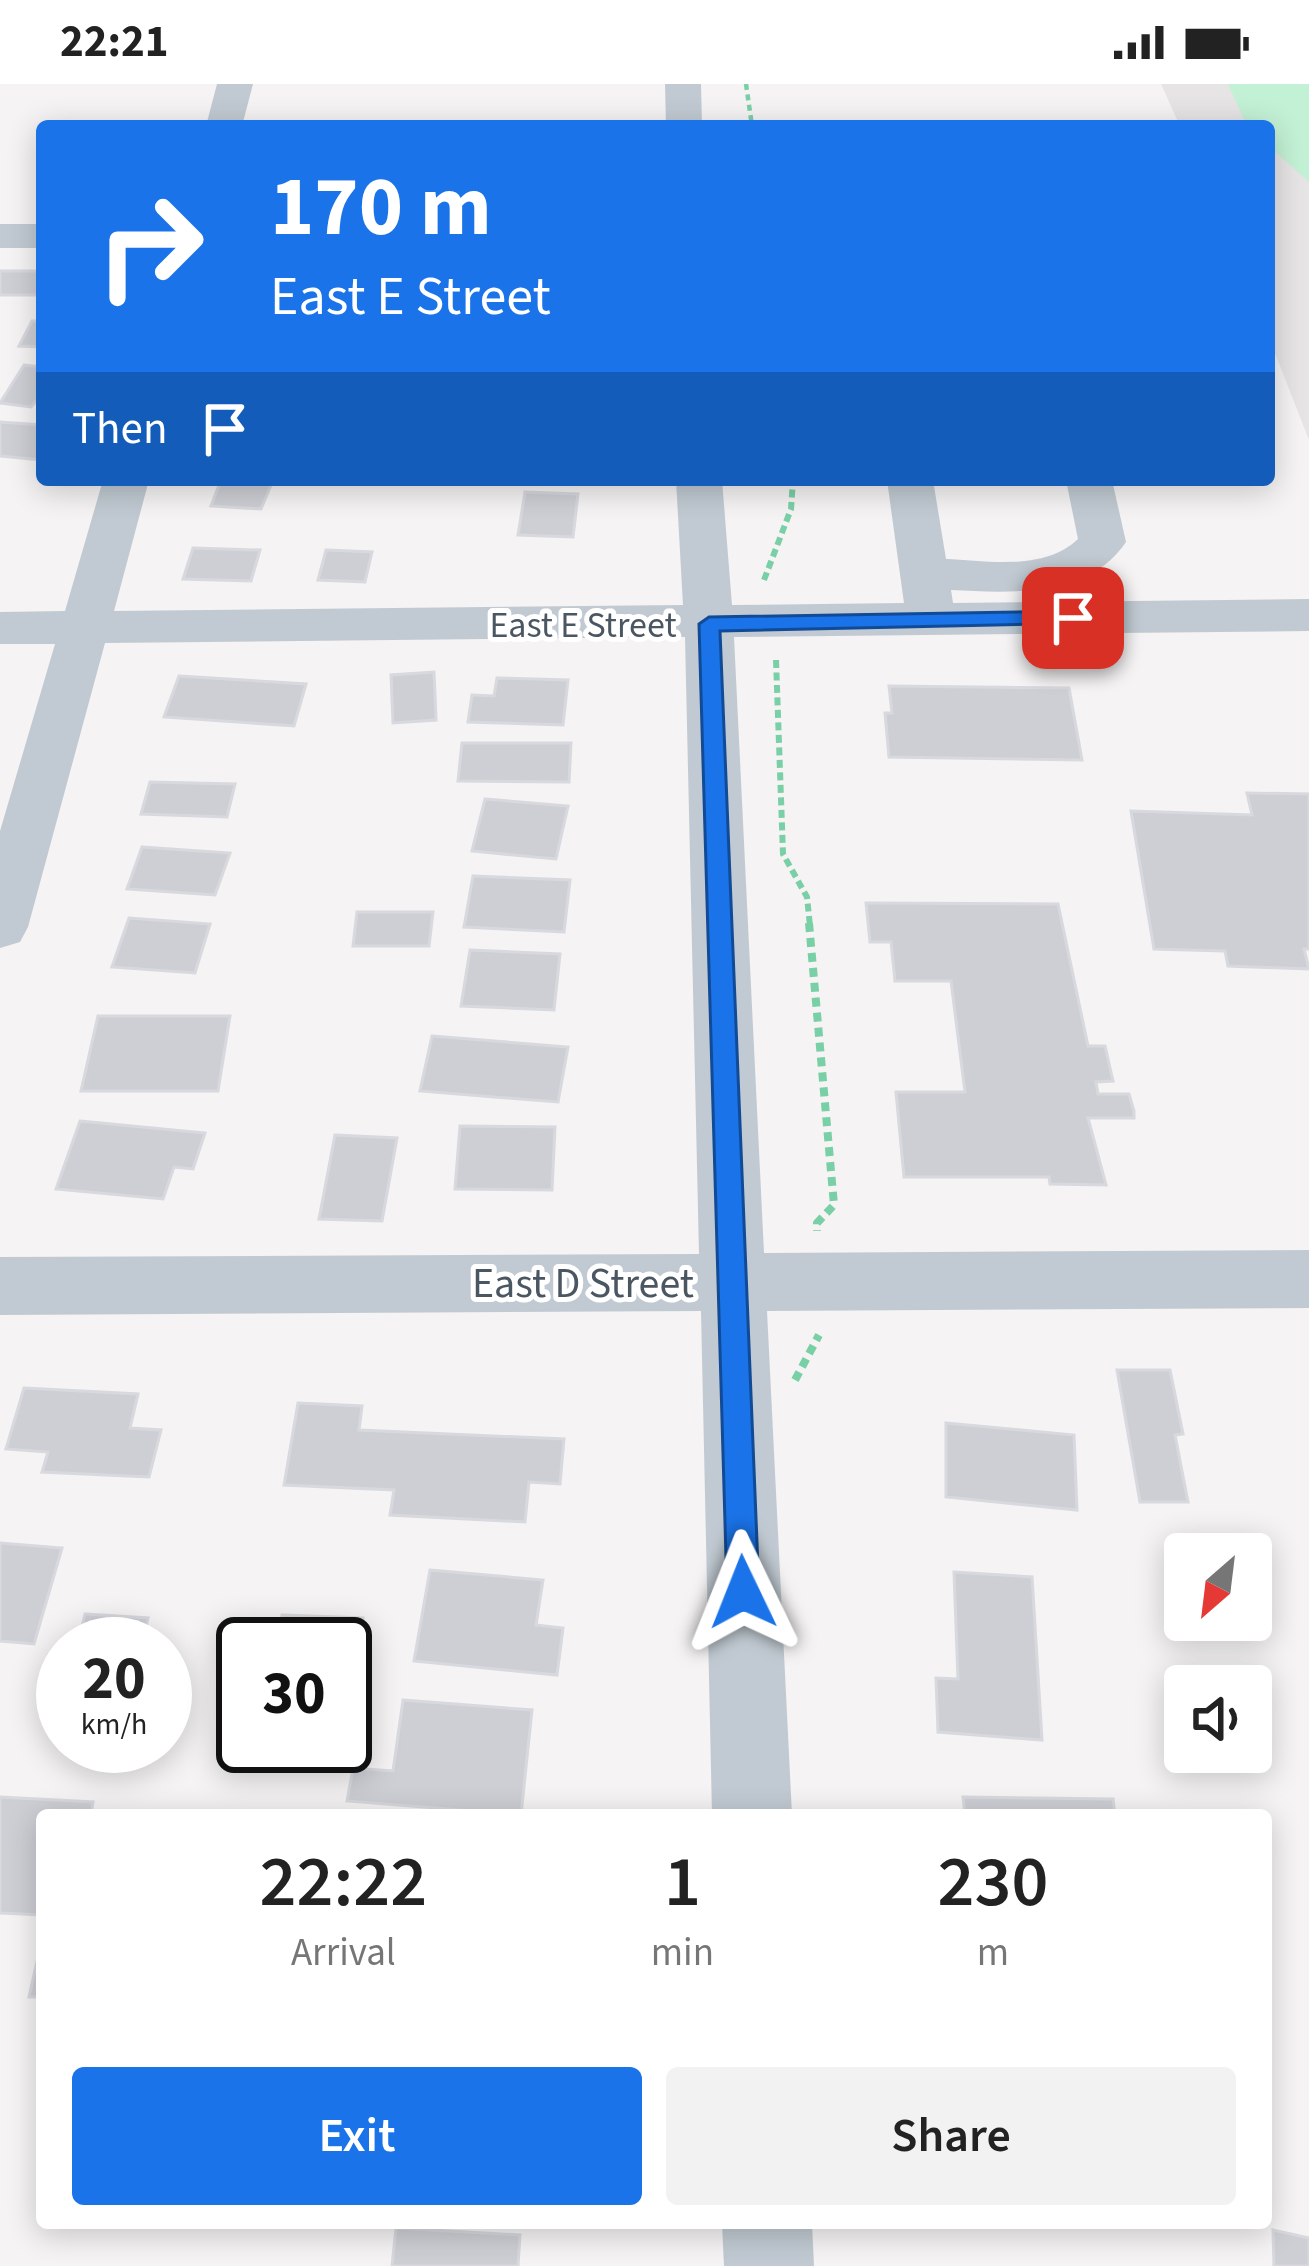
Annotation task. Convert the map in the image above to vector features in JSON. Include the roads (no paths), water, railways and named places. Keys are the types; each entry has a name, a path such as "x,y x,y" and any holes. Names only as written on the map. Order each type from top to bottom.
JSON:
{"street":[{"path":"226,120 236,84"},
{"path":"683,84 684,120"},
{"path":"0,236 36,236"},
{"path":"0,927 124,486"},
{"path":"699,486 709,624 752,1809"},
{"path":"911,486 928,597 1038,574 1094,554 1102,542 1090,486"},
{"name":"East E Street","path":"0,628 775,622 928,597 1309,615"},
{"name":"East D Street","path":"0,1286 1309,1279"},
{"path":"767,2229 769,2266"}]}
